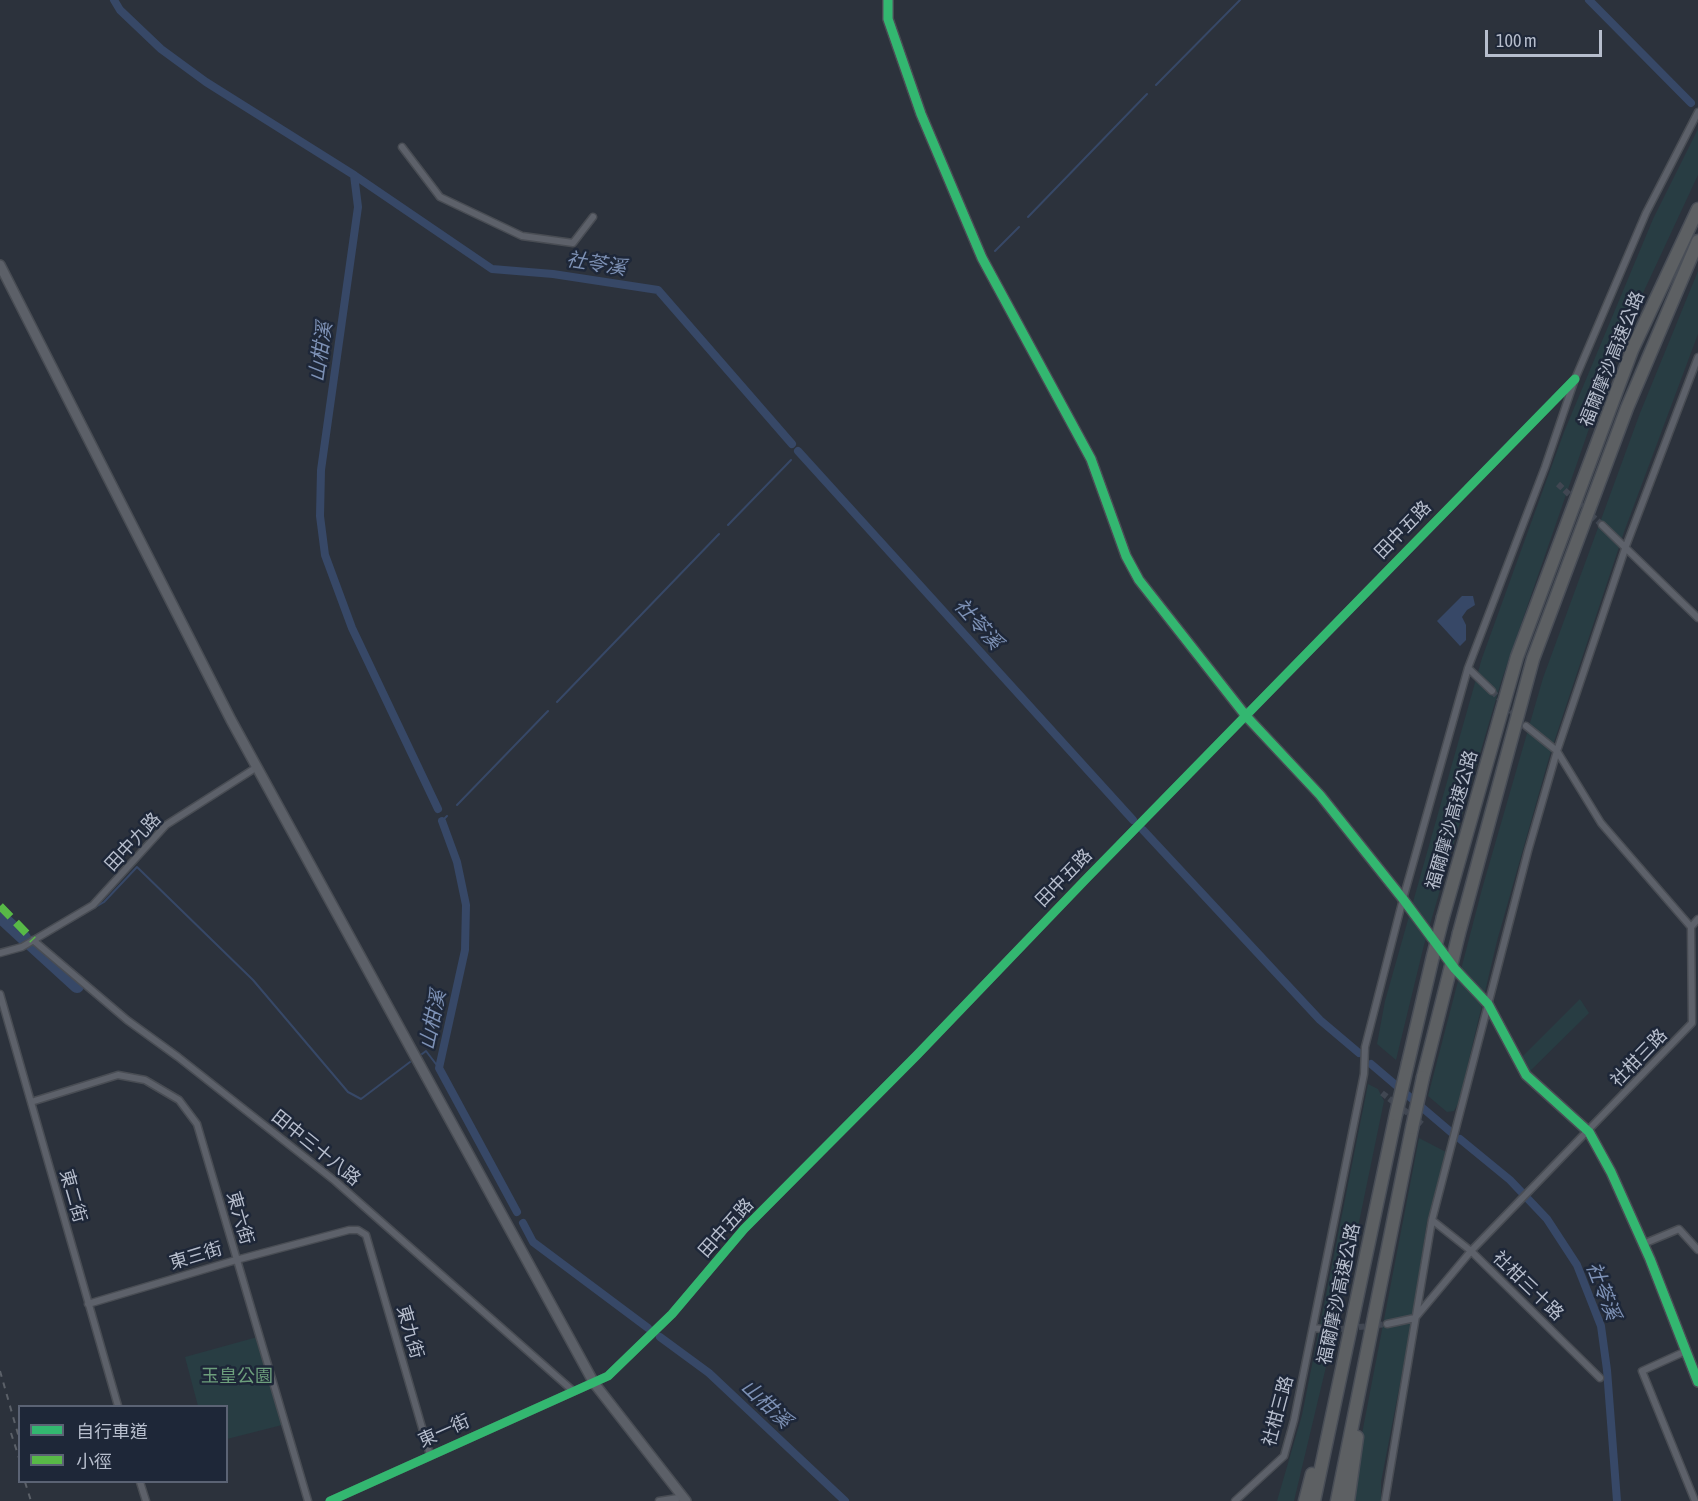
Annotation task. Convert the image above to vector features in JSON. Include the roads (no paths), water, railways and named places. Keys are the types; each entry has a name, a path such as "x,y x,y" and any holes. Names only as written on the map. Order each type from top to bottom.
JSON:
{"highway":[{"name":"福爾摩沙高速公路","path":"1314,1501 1396,1114 1433,956 1518,657 1632,350 1698,209"},
{"name":"福爾摩沙高速公路","path":"1336,1501 1423,1077 1533,658 1627,408 1698,241"},
{"path":"1348,1501 1380,1281"},
{"path":"1305,1501 1348,1343"}],"street":[{"path":"888,0 888,19 921,114 982,258 1090,459 1126,556 1139,580 1246,716 1320,795 1403,899 1455,969 1488,1004 1526,1075 1589,1132 1611,1172 1643,1244 1698,1382"},
{"name":"社柑三路","path":"1236,1501 1284,1456 1364,1074 1365,1047 1403,899 1468,668 1545,467 1575,379 1646,213 1698,112"},
{"path":"402,147 440,197 522,236 573,243 593,217"},
{"path":"0,265 257,766 594,1383 682,1500"},
{"path":"1386,1501 1432,1220 1557,751 1626,546 1698,357"},
{"name":"田中五路","path":"572,1390 608,1376 672,1314 744,1229 1575,379"},
{"path":"1602,525 1698,618"},
{"path":"1468,668 1492,691"},
{"path":"1526,726 1557,751 1601,823 1691,927 1698,919"},
{"name":"田中九路","path":"0,953 33,940 93,905 166,825 257,766"},
{"name":"社柑三路","path":"1472,1251 1692,1023 1691,927"},
{"name":"田中三十八路","path":"33,940 127,1020 178,1057 335,1181 572,1390"},
{"name":"東二街","path":"0,994 117,1405"},
{"path":"1692,1023 1698,1029"},
{"name":"東六街","path":"31,1102 118,1075 145,1080 179,1100 197,1124 308,1501"},
{"name":"社柑三十路","path":"1432,1220 1472,1251 1600,1378"},
{"path":"1643,1244 1678,1229 1698,1250"},
{"name":"東三街","path":"88,1304 236,1260 349,1230"},
{"name":"東九街","path":"349,1230 358,1230 366,1235 429,1455"},
{"path":"1387,1324 1415,1318 1472,1251"},
{"path":"1312,1328 1332,1330"},
{"path":"1686,1351 1642,1371 1695,1501"},
{"name":"東一街","path":"330,1501 572,1390"},
{"path":"140,1483 146,1501"},
{"path":"659,1501 682,1500"}],"water":[{"path":"1462,596 1473,596 1475,605 1462,617 1466,625 1466,640 1460,646 1437,621"}],"waterway":[{"name":"社苓溪","path":"114,0 120,10 161,49 206,82 354,175 492,269 553,274 658,290 792,444"},
{"path":"1156,85 1240,0"},
{"path":"1589,0 1691,103"},
{"path":"1028,217 1147,94"},
{"name":"山柑溪","path":"354,175 358,207 321,470 320,516 325,555 352,628 438,809"},
{"path":"995,251 1019,227"},
{"name":"社苓溪","path":"798,451 1133,820"},
{"path":"728,525 791,460"},
{"path":"557,702 719,534"},
{"path":"457,805 548,711"},
{"name":"山柑溪","path":"442,821 447,816"},
{"name":"山柑溪","path":"442,821 457,862 466,905 465,950 439,1068 517,1212"},
{"name":"社苓溪","path":"1143,830 1320,1020 1359,1053"},
{"path":"67,924 104,902 137,867 253,980 348,1092 361,1099 410,1062"},
{"path":"0,916 24,938"},
{"path":"31,944 77,986"},
{"path":"422,1054 426,1051 439,1068"},
{"name":"社苓溪","path":"1371,1064 1452,1133"},
{"name":"社苓溪","path":"1460,1139 1510,1180 1547,1219 1577,1265 1601,1326 1607,1370 1617,1501"},
{"name":"山柑溪","path":"523,1223 533,1242 648,1328"},
{"name":"山柑溪","path":"660,1337 709,1373 845,1501"}],"tunnel":[{"path":"1558,484 1602,525"},
{"path":"1492,691 1526,726"},
{"path":"1382,1093 1422,1124"},
{"path":"1332,1330 1387,1324"}],"railway":[{"path":"0,1371 18,1434"},
{"path":"11,1433 18,1455"},
{"path":"25,1483 31,1501"}],"park label":[{"name":"玉皇公園","path":"237,1376"}]}
